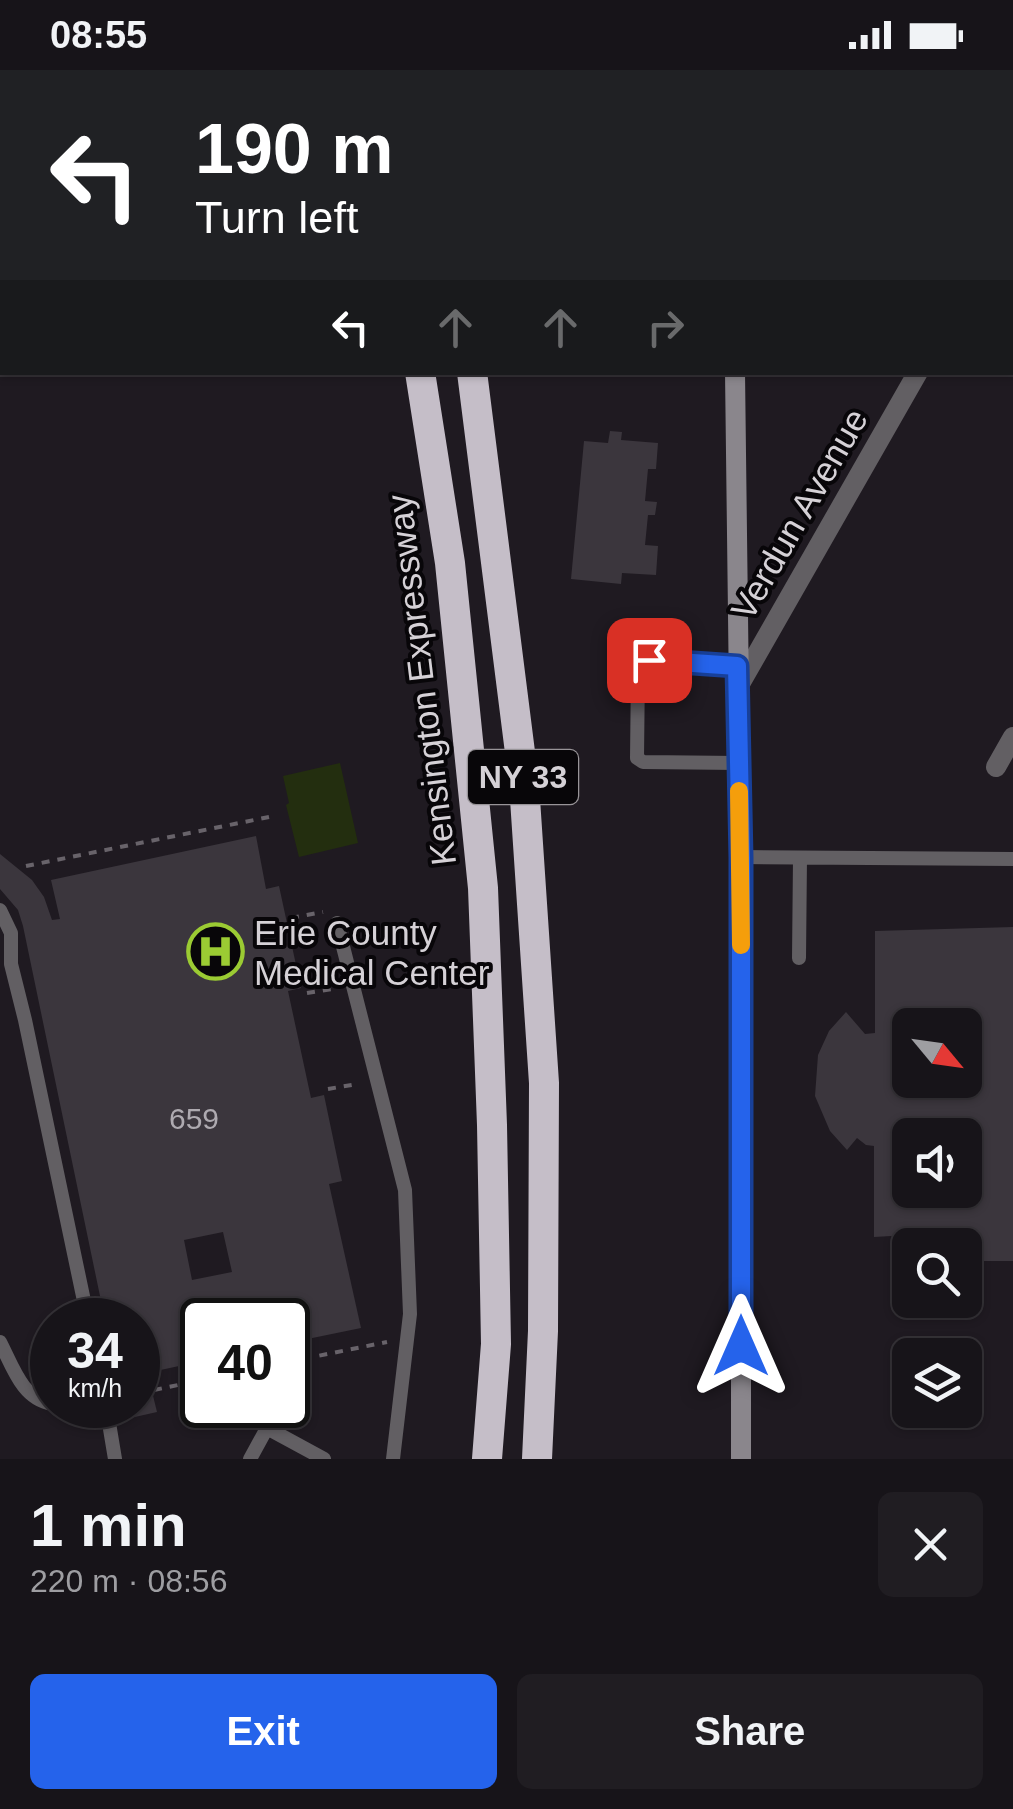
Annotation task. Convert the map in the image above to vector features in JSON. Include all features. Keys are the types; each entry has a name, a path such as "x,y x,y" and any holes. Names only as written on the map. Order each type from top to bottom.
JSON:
{"highway":[{"name":"Kensington Expressway","path":"420,375 450,564 483,888 496,1344 487,1459"},
{"name":"NY 33","path":"472,375 524,784 544,1083 543,1330 537,1459"}],"street":[{"path":"734,375 741,858 741,1459"},
{"name":"Verdun Avenue","path":"737,689 916,375"},
{"path":"996,766 1013,737"}],"lane":[{"path":"737,666 642,662 638,669 637,758 644,762 738,763"},
{"path":"741,858 1013,859"},
{"path":"799,958 800,858"},
{"path":"0,910 11,932 11,964 83,1298"},
{"path":"336,916 405,1190 410,1314 393,1459"},
{"path":"0,983 11,964"},
{"path":"0,1342 30,1394"},
{"path":"110,1428 115,1459"},
{"path":"250,1459 267,1428 324,1459"}],"path":[{"path":"26,866 269,817"},
{"path":"291,918 336,916"},
{"path":"307,993 339,988"},
{"path":"328,1089 358,1084"},
{"path":"310,1357 390,1342"}],"green space":[{"path":"340,763 358,843 299,857 283,776"}],"building":[{"path":"610,431 622,432 621,440 658,443 656,469 648,469 645,501 657,502 655,515 648,515 645,545 658,546 656,575 622,573 621,584 571,579 584,441 608,443"},
{"path":"256,836 266,889 279,886 301,988 288,991 311,1098 324,1095 342,1181 329,1184 361,1328 310,1338 310,1298 180,1298 180,1366 160,1370 160,1298 100,1298 23,926 18,910 0,889 0,854 32,880 44,897 52,920 60,919 51,880","holes":["223,1232 232,1272 192,1280 184,1240"]},
{"path":"1013,927 1013,1261 982,1261 982,1228 892,1228 892,1236 874,1237 874,1146 857,1138 847,1150 830,1131 815,1096 818,1055 829,1031 846,1012 865,1034 875,1033 875,931"}],"slow traffic":[{"path":"739,791 741,945"}],"place":[{"name":"Erie County Medical Center","path":"215,952"}],"route":[{"path":"649,660 737,666 741,1346"}]}
